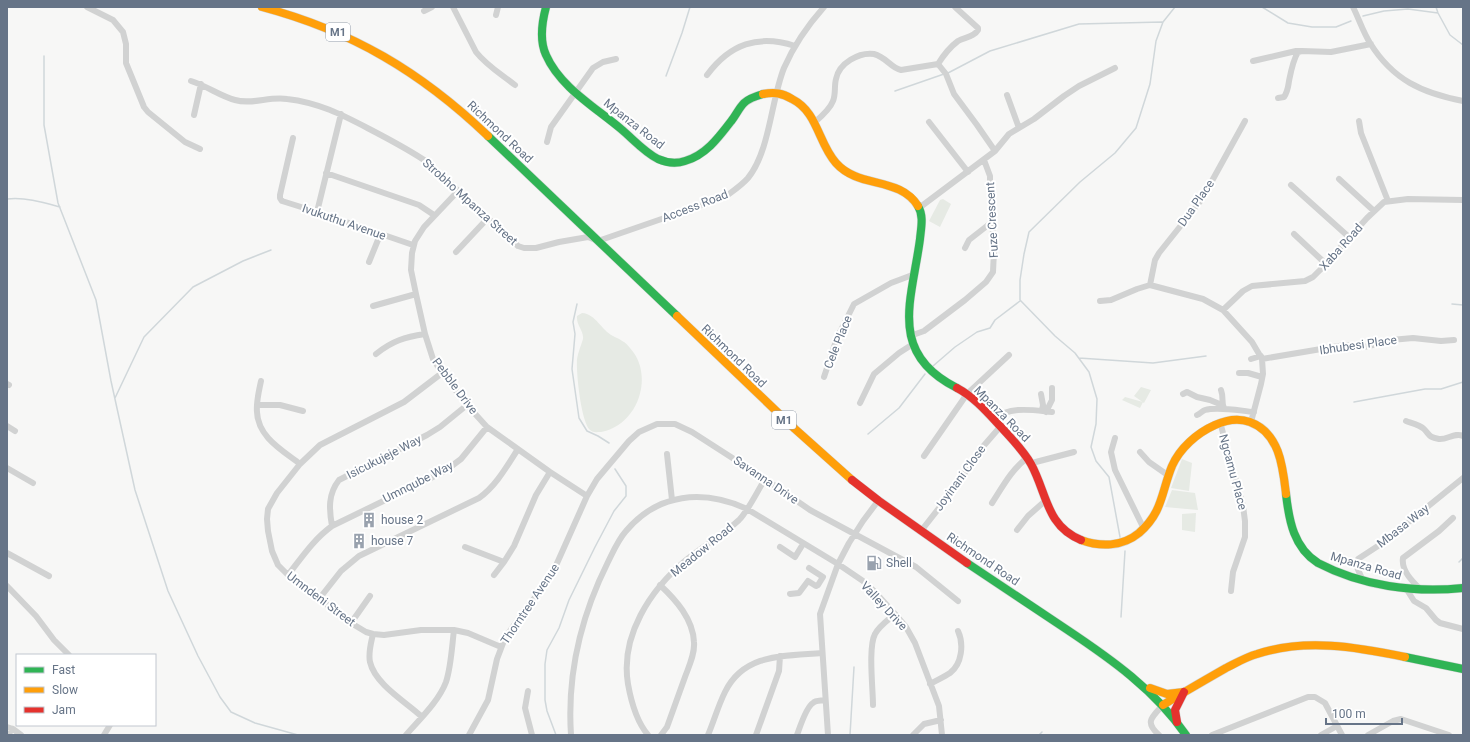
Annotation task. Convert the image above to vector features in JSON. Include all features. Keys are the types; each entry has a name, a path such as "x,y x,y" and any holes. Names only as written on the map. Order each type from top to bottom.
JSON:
{"main road":[{"name":"Richmond Road","path":"262,7 289,14 341,34 408,70 434,88 463,112 819,451 878,500 921,531 1117,664 1135,678 1163,705 1186,735"},
{"name":"Mpanza Road","path":"546,7 542,37 545,52 559,75 575,94 619,127 646,151 659,159 672,163 687,161 703,154 748,100 760,95 777,92"},
{"path":"777,92 801,102 809,110 825,149 834,161 845,171 864,180 902,190 913,199 919,208"},
{"name":"Mpanza Road","path":"919,208 922,222 909,308 908,326 911,340 920,358 928,368 942,380 967,394 993,419 1030,460 1045,501 1055,521 1072,536 1085,542 1099,545 1114,545 1133,538 1144,529 1159,511 1169,476 1175,461 1184,447 1208,428 1220,422 1236,419 1251,422 1264,430 1272,438 1278,450 1291,526 1302,548 1314,561 1326,567 1362,579 1407,590 1450,590 1463,588"},
{"path":"1163,705 1237,663 1259,653 1283,648 1312,645 1335,646 1463,669"},
{"path":"1135,678 1157,693 1170,694 1184,692"},
{"path":"1177,722 1175,710 1177,703 1184,692"}],"street":[{"path":"87,7 113,20 123,32 126,44 126,63 144,107 148,112 185,142 200,149"},
{"path":"424,11 432,7"},
{"path":"453,7 476,52 487,64 515,84"},
{"path":"496,15 498,7"},
{"name":"Access Road","path":"598,242 725,197 736,190 748,178 758,161 785,68 795,46 824,7"},
{"path":"815,122 833,102 838,72 852,59 858,56 873,54 885,59 893,66 901,70 938,64 947,52 959,41 976,34 978,30 977,27 954,7"},
{"path":"1353,7 1371,44 1392,70 1414,86 1431,93 1463,100"},
{"path":"707,75 727,54 746,43 773,41 795,46"},
{"path":"1253,61 1296,51 1331,52 1371,44"},
{"path":"1278,98 1284,97 1287,92 1296,57 1298,52 1303,51"},
{"path":"547,142 551,127 593,68 603,62 616,59"},
{"path":"938,64 946,74 954,94 995,151"},
{"path":"919,208 984,160 1018,128 1034,119 1079,86 1115,68"},
{"name":"Strobho Mpanza Street","path":"191,81 234,100 246,101 286,98 324,107 341,114 414,152 438,172 487,219 518,246 524,248 536,248 559,242 588,238 598,242"},
{"path":"194,115 200,84"},
{"path":"1007,95 1018,128"},
{"path":"317,212 341,114"},
{"name":"Dua Place","path":"1150,285 1155,260 1159,253 1202,199 1245,121"},
{"path":"1359,121 1361,133 1388,201"},
{"path":"929,122 968,172"},
{"name":"Ivukuthu Avenue","path":"293,138 280,195 282,201 413,245"},
{"name":"Fuze Crescent","path":"860,403 874,374 899,353 911,340 965,300 989,278 993,272 994,265 990,176 984,160"},
{"path":"326,174 419,205 434,215"},
{"path":"1339,179 1374,211"},
{"path":"1291,185 1350,238"},
{"name":"Pebble Drive","path":"458,191 434,215 418,235 413,245 411,270 425,334 433,359 467,405 488,427 550,472 587,496"},
{"name":"Xaba Road","path":"1223,310 1249,287 1305,281 1313,277 1384,202 1408,199 1463,200"},
{"path":"456,252 487,219"},
{"path":"965,248 969,240 992,222"},
{"path":"1294,234 1326,264"},
{"path":"369,262 380,235"},
{"name":"Cele Place","path":"824,377 837,338 854,304 890,283 914,274"},
{"path":"1100,302 1111,300 1150,285 1203,299 1223,310 1252,342 1262,358 1262,377 1251,422"},
{"path":"373,306 416,294"},
{"path":"376,354 394,342 425,334"},
{"name":"Ibhubesi Place","path":"1251,359 1346,346 1364,347 1391,340 1414,338 1441,341 1454,340"},
{"path":"924,456 967,394 1009,355"},
{"name":"Umndeni Street","path":"442,373 404,402 320,445 300,464 272,500 268,509 268,532 274,558 281,569 360,629 373,634 443,629 454,630 468,633 501,647"},
{"path":"1239,373 1248,373 1262,377"},
{"path":"261,380 257,413 261,428 271,441 300,464"},
{"path":"1047,412 1052,400 1052,388"},
{"path":"1221,390 1224,396 1224,407"},
{"path":"1183,394 1187,392 1197,397 1210,400 1224,407 1254,412"},
{"path":"1041,394 1043,405 1047,412"},
{"path":"257,405 280,405 303,411"},
{"name":"Isicukujeje Way","path":"332,526 330,499 339,480 427,435 440,427 467,405"},
{"path":"1197,415 1207,410 1224,407"},
{"path":"993,419 1008,411 1047,412"},
{"path":"1406,420 1423,428 1431,437 1443,439 1457,434 1463,436"},
{"name":"Ngcamu Place","path":"1220,422 1243,506 1245,521 1245,537 1233,572 1231,591"},
{"name":"Savanna Drive","path":"587,496 597,479 629,441 639,432 657,424 675,424 683,427 765,479 810,510 916,567 958,601"},
{"path":"7,426 15,430"},
{"name":"Umnqube Way","path":"288,575 309,547 332,526 445,471 461,459 488,427"},
{"name":"Joyinani Close","path":"921,531 954,489 980,450 1000,427"},
{"path":"1115,438 1111,452 1115,470 1144,529"},
{"path":"319,599 341,571 359,556 486,494 518,449"},
{"path":"992,502 1013,470 1030,460 1074,452"},
{"path":"1140,452 1149,462 1169,476"},
{"path":"666,454 672,500"},
{"path":"7,468 33,483"},
{"path":"494,575 514,546 536,495 550,472"},
{"name":"Mbasa Way","path":"1362,579 1357,567 1358,559 1384,542 1463,478"},
{"name":"Meadow Road","path":"648,735 637,716 630,691 626,667 630,643 638,622 649,600 660,585 687,559 740,519 765,479"},
{"name":"Thorntree Avenue","path":"469,735 488,700 501,647 505,638 542,589 554,570 587,496"},
{"name":"Valley Drive","path":"571,735 571,695 575,656 583,623 599,580 618,542 626,531 639,518 654,508 672,500 706,496 732,502 747,509 838,564 863,581 874,591 911,635 939,706 942,735"},
{"path":"828,735 820,614 838,564 854,534 878,500"},
{"path":"1017,530 1028,516 1045,501"},
{"path":"1421,590 1403,567 1403,558 1439,531 1453,518"},
{"path":"780,547 795,557 803,544"},
{"path":"465,547 504,562"},
{"path":"7,553 49,576"},
{"path":"790,594 799,593 808,581 816,586 818,585 823,577 809,568"},
{"path":"660,585 683,610 691,627 694,644 691,661 667,727 661,735"},
{"path":"7,586 36,616 54,640 68,654"},
{"path":"1407,590 1414,601 1426,608 1436,620 1463,629"},
{"path":"351,623 370,596"},
{"path":"873,705 872,643 875,633 894,614"},
{"path":"406,735 436,699 446,681 454,630"},
{"path":"930,684 950,673 957,664 962,643 958,631"},
{"path":"373,634 370,651 370,662 373,671 385,685 422,716"},
{"path":"708,735 725,690 746,667 767,658 822,653"},
{"path":"756,735 779,671 780,656"},
{"path":"528,691 525,708 532,735"},
{"path":"1212,735 1308,697 1315,697 1325,703 1342,735"},
{"path":"797,735 811,704 825,700"},
{"path":"1159,735 1151,728 1150,724 1151,719 1163,705"},
{"path":"1368,735 1398,719 1406,720 1449,735"},
{"path":"913,735 924,724 941,720"},
{"path":"104,735 109,726"},
{"path":"1321,735 1337,726"},
{"path":"7,735 10,728 21,735"}],"shaded area":[{"path":"943,199 951,204 940,227 929,221 940,200"},
{"path":"582,313 591,316 605,330 630,348 637,359 641,372 642,385 639,398 633,410 625,420 614,428 601,432 592,432 587,425 580,396 577,374 577,359 583,336 577,316"},
{"path":"1141,387 1151,390 1144,403 1134,396"},
{"path":"1125,397 1143,402 1140,408 1122,400"},
{"path":"1182,459 1192,463 1189,491 1171,488"},
{"path":"1172,490 1195,493 1198,510 1165,507"},
{"path":"1196,513 1195,532 1182,530 1182,514"}],"waterway":[{"path":"666,76 690,7"},
{"path":"1120,537 1109,477 1096,461 1091,447 1096,424 1097,399 1089,372 1075,353 1055,336 1020,300 1020,280 1029,232 1080,182 1115,153 1136,128 1150,84 1156,41 1163,22 1175,7"},
{"path":"1262,7 1288,23 1312,27 1336,27 1351,21"},
{"path":"1436,7 1450,35 1463,45"},
{"path":"1363,16 1384,11 1408,9 1438,13"},
{"path":"948,73 990,51 1079,24 1162,22"},
{"path":"44,56 44,125 58,203 96,300 111,381 135,490 168,591 198,656 220,697 231,712 255,723 298,735"},
{"path":"895,91 944,74"},
{"path":"7,199 27,199 60,207"},
{"path":"115,398 144,337 193,287 243,261 271,250"},
{"path":"933,366 955,347 977,332 990,328 995,320 1020,301"},
{"path":"577,304 573,322 575,334 572,369 579,418 587,431 609,443"},
{"path":"1452,304 1463,305"},
{"path":"1079,358 1153,363 1206,356"},
{"path":"868,434 899,408 925,374"},
{"path":"1354,402 1425,389 1441,389 1463,382"},
{"path":"556,735 547,711 545,700 545,664 547,650 559,628 569,600 595,547 614,511 626,496 626,486 615,469"},
{"path":"1121,617 1125,551"},
{"path":"1459,562 1463,558"},
{"path":"850,735 854,667"},
{"path":"1039,735 1042,732"}],"traffic: fast":[{"path":"546,7 542,25 542,43 546,55 560,77 579,96 621,129 643,149 661,160 678,163 693,158 706,150 717,139 744,103 750,98 763,94"},
{"path":"488,136 677,316"},
{"path":"918,206 922,222 910,304 909,323 912,342 921,359 935,374 957,388"},
{"path":"1286,494 1291,524 1298,542 1303,550 1318,563 1352,577 1389,586 1426,589 1463,588"},
{"path":"967,563 1083,640 1116,664 1131,676 1160,704 1186,735"},
{"path":"1405,657 1463,669"}],"traffic: slow":[{"path":"262,7 326,28 384,56 437,92 488,136"},
{"path":"763,94 782,94 801,105 813,120 830,155 845,171 867,180 900,190 910,197 918,206"},
{"path":"677,316 795,429 852,480"},
{"path":"1081,540 1103,545 1125,541 1139,533 1147,525 1157,510 1172,466 1175,459 1184,447 1208,428 1228,421 1241,420 1250,422 1260,427 1268,434 1278,452 1286,494"},
{"path":"1163,705 1241,660 1275,649 1312,645 1350,647 1405,657"},
{"path":"1150,688 1167,694 1184,692"}],"traffic: jam":[{"path":"957,388 980,405 1021,449 1031,464 1054,517 1069,534 1081,540"},
{"path":"852,480 879,501 967,563"},
{"path":"1177,722 1175,710 1184,692"}],"place":[{"name":"house 2","path":"369,520"},
{"name":"house 7","path":"359,541"},
{"name":"Shell","path":"874,563"}]}
